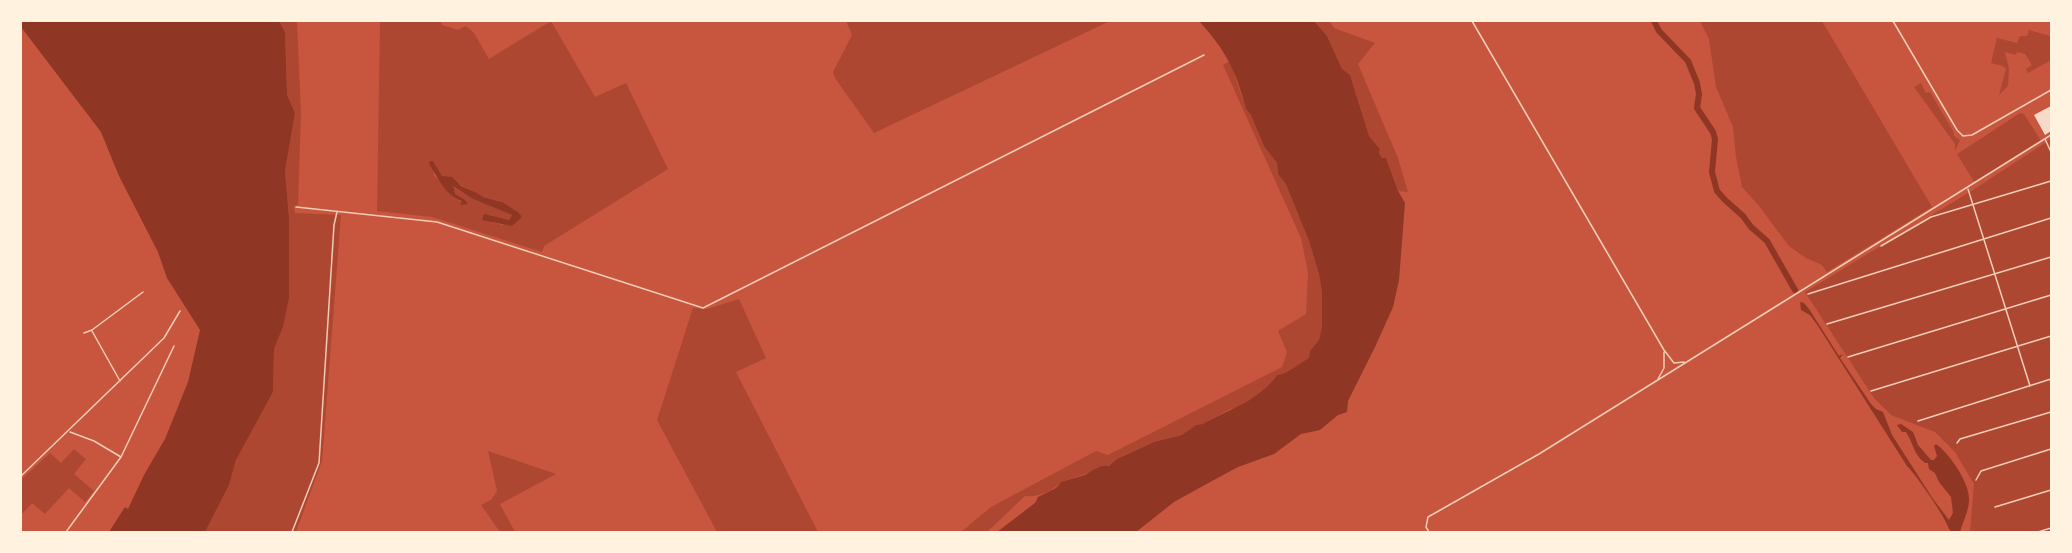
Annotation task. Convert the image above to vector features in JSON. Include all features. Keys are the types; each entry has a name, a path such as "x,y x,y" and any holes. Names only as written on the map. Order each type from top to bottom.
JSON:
{"street":[{"path":"1472,21 1664,350 1674,363 1688,361"},
{"path":"1893,21 1957,130 1963,136 1967,136 2051,90"},
{"path":"296,207 437,222 703,308 1204,55"},
{"path":"1429,532 1426,526 1428,517 1539,454 2051,135"},
{"path":"2045,139 2051,152"},
{"path":"1881,246 1931,217 2051,181"},
{"path":"1968,188 2030,386"},
{"path":"292,532 320,463 334,225 338,212"},
{"path":"1808,294 2051,219"},
{"path":"1827,324 2051,257"},
{"path":"84,333 92,330 143,292"},
{"path":"1848,357 2051,295"},
{"path":"21,476 164,338 180,311"},
{"path":"92,330 120,381"},
{"path":"1871,392 2051,336"},
{"path":"66,532 121,458 174,346"},
{"path":"1655,381 1664,368 1664,350"},
{"path":"1918,421 2051,380"},
{"path":"1957,443 1960,439 2051,412"},
{"path":"69,432 94,441 121,458"},
{"path":"1976,480 1981,471 2051,449"},
{"path":"1995,507 2051,490"},
{"path":"2038,532 2051,528"}],"shaded area":[{"path":"21,21 279,21 285,32 287,95 295,113 285,171 289,218 289,298 283,327 274,349 273,392 236,460 229,485 205,532 109,532 125,507 128,509 165,439 188,382 200,330 167,278 158,252 119,176 101,132 21,27"},
{"path":"279,21 297,21 301,112 298,205 294,206 295,213 341,215 322,461 296,532 205,532 229,485 236,460 273,392 274,349 283,327 289,297 289,218 285,171 295,113 287,95 285,32"},
{"path":"380,21 441,21 442,25 458,30 466,26 474,33 489,59 551,21 595,97 626,83 668,169 544,246 542,252 432,217 377,211","holes":["433,161 442,176 483,197 499,201 518,212 519,220 502,225 492,222 496,217 509,220 512,215 473,199 452,186 455,194 464,199 461,205 462,202 453,197 434,176"]},
{"path":"846,21 1110,21 874,133 833,72 852,35"},
{"path":"1199,21 1314,21 1327,36 1342,69 1350,75 1369,136 1380,149 1379,153 1382,158 1386,158 1405,203 1399,280 1393,307 1348,401 1347,412 1338,415 1320,430 1301,434 1274,454 1238,467 1174,502 1136,532 997,532 1035,503 1038,497 1056,488 1061,482 1085,475 1102,466 1109,466 1117,459 1154,442 1182,435 1196,425 1203,424 1243,404 1262,392 1277,375 1309,358 1310,351 1319,340 1322,327 1322,292 1309,241 1286,184 1278,174 1277,163 1264,146 1251,115 1246,109 1229,62"},
{"path":"1314,21 1329,21 1334,28 1375,43 1358,64 1398,158 1408,192 1398,191 1386,158 1382,158 1379,153 1380,149 1369,136 1350,75 1342,69 1327,36"},
{"path":"1700,21 1822,21 1932,207 1827,272 1822,265 1806,258 1789,246 1742,187 1733,127 1716,87 1709,39"},
{"path":"2029,30 2050,36 2051,60 2028,73 2026,69 2032,65 2025,54 2017,52 2016,55 2005,52 2009,69 2008,86 1999,95 2006,69 1991,63 1997,38 2017,43 2020,36 2027,36"},
{"path":"1230,61 1246,109 1264,145 1277,163 1278,174 1286,183 1309,241 1319,274 1322,292 1322,327 1319,340 1310,351 1309,358 1277,375 1263,392 1236,408 1203,424 1196,425 1182,435 1154,442 1125,455 1109,466 1061,482 1044,493 1025,496 987,532 961,532 991,507 1096,451 1108,455 1282,367 1287,352 1278,331 1306,314 1308,272 1301,238 1223,65"},
{"path":"1921,83 1926,93 1930,92 1954,136 1960,140 1955,151 1955,144 1914,87"},
{"path":"2020,113 2024,114 2041,141 1975,183 1957,154"},
{"path":"2051,139 2051,532 1970,532 1974,484 1955,452 1935,432 1891,415 1874,398 1805,292 1973,190"},
{"path":"433,161 442,176 452,177 461,186 483,197 502,202 522,217 512,226 482,220 484,214 509,220 512,215 473,199 453,186 455,194 468,204 460,205 462,201 446,191 429,164"},
{"path":"739,299 766,358 736,372 818,532 717,532 657,420 693,308 707,309"},
{"path":"1800,302 1809,309 1839,356 1843,354 1840,358 1871,404 1883,412 1892,435 1949,520 1953,513 1951,497 1935,473 1929,469 1928,463 1918,456 1906,432 1902,432 1897,425 1901,424 1913,432 1918,445 1931,460 1937,456 1934,446 1936,444 1952,461 1966,485 1969,500 1960,532 1952,532 1949,529 1818,326 1810,315 1801,310"},
{"path":"74,449 86,459 74,474 94,491 85,502 69,488 45,514 32,503 21,515 21,480 50,453 61,463"},
{"path":"488,451 556,474 500,504 515,532 500,532 481,505 491,500 497,491"}],"building":[{"path":"2051,106 2051,131 2045,135 2034,115"}],"waterway":[{"path":"1654,21 1659,31 1688,61 1697,83 1699,94 1697,108 1715,139 1712,172 1717,191 1767,241 1795,290"}]}
